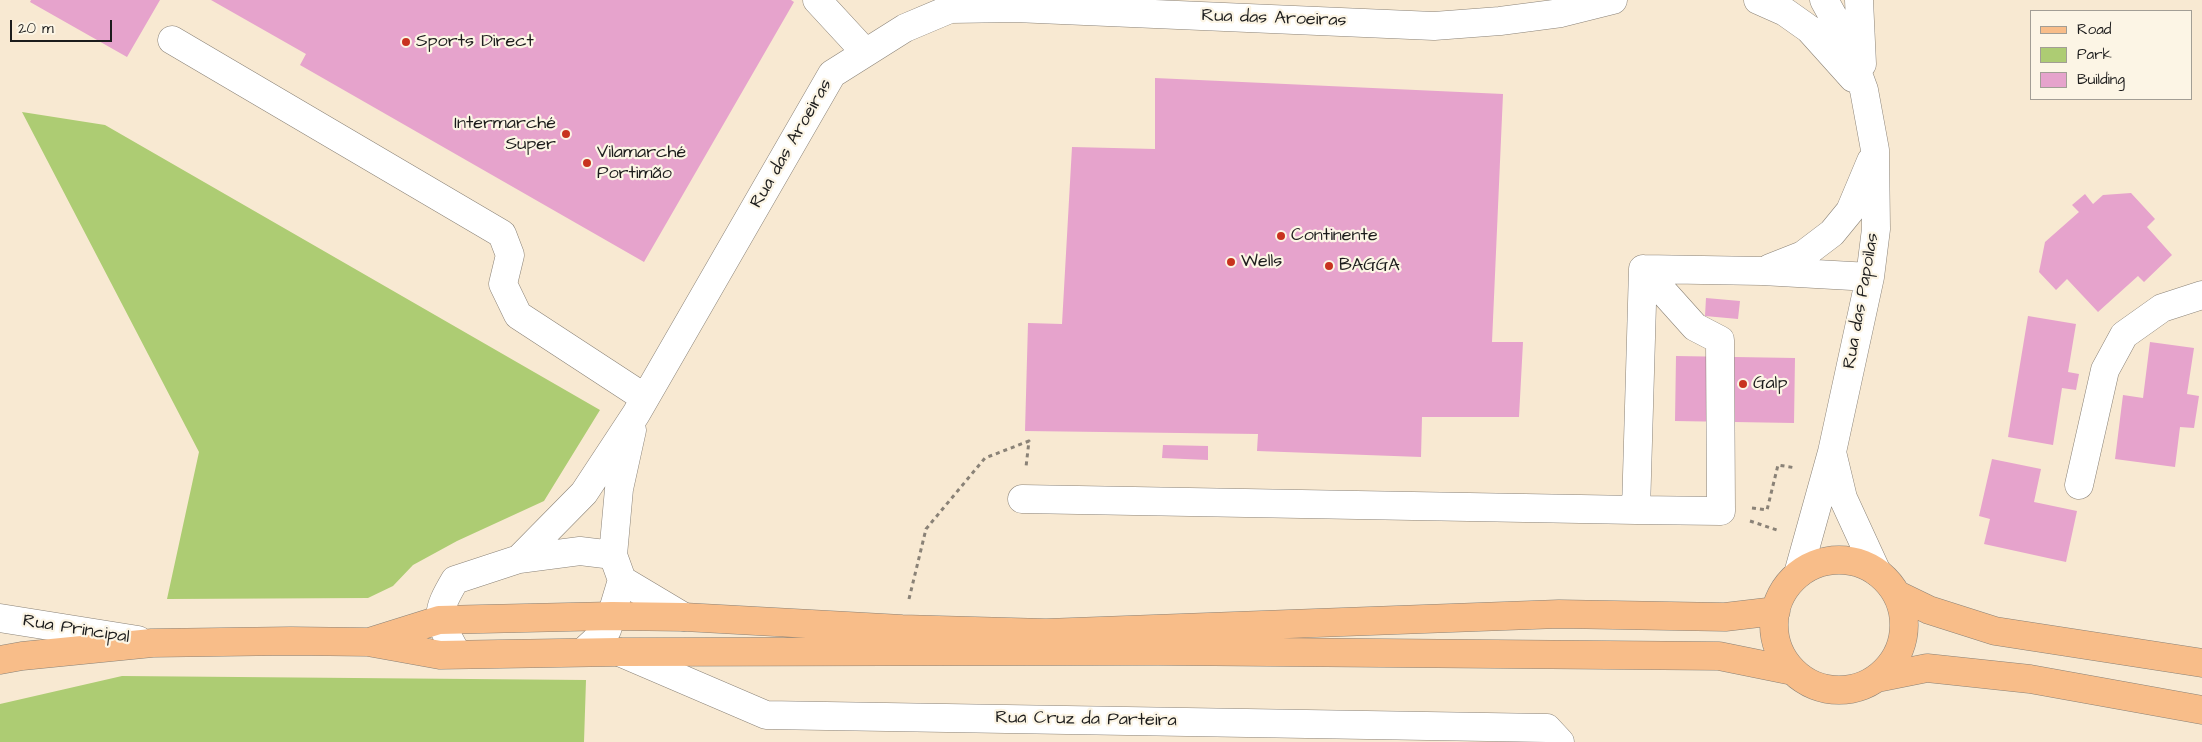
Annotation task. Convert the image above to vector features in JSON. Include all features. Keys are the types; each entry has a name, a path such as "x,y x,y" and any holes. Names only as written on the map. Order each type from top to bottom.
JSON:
{"main road":[{"path":"1876,678 1891,663 1901,645 1905,625 1898,595 1889,582 1877,572 1859,562 1839,560 1817,564 1798,574 1784,590 1776,611 1776,640 1784,658 1794,671 1806,681 1834,690 1856,687 1876,678 1927,668 2030,679 2202,710"},
{"path":"1898,595 1929,610 1995,631 2202,663"},
{"path":"368,642 439,620 612,616 684,617 902,629 1046,633 1559,614 1725,617 1776,611"},
{"path":"0,660 22,656 152,643 291,640 368,642 440,655 583,652 1168,651 1719,656 1794,671"}],"street":[{"path":"817,0 865,52"},
{"name":"Rua das Aroeiras","path":"520,559 584,493 640,406 832,74 905,28 950,9 1015,8 1434,26 1500,21 1561,13 1613,0"},
{"path":"1758,0 1785,12 1809,29 1864,90"},
{"name":"Rua das Papoilas","path":"1824,0 1844,38 1864,90"},
{"name":"Rua das Papoilas","path":"1798,574 1829,462 1870,277 1876,229 1875,150 1864,90 1859,0"},
{"path":"172,40 502,234 510,255 503,284 518,315 640,406"},
{"path":"1762,271 1804,254 1832,233 1850,210 1875,150"},
{"path":"1643,269 1762,271 1870,277"},
{"path":"1022,499 1636,510 1721,508 1720,340 1695,327 1643,269"},
{"path":"1636,510 1643,269"},
{"path":"2079,485 2105,370 2124,336 2162,308 2202,295"},
{"name":"Rua das Aroeiras","path":"622,580 613,555 619,489 640,406"},
{"name":"Rua das Papoilas","path":"1829,462 1877,572"},
{"path":"456,654 439,620 442,602 455,580 520,559 580,550 613,555"},
{"path":"583,652 607,630 622,580 684,617"},
{"name":"Rua Principal","path":"0,618 152,643"},
{"name":"Rua Cruz da Parteira","path":"619,652 766,715 1547,728 1560,742"}],"path":[{"path":"902,629 926,529 985,458 1029,441 1022,499"},
{"path":"1721,508 1767,510 1778,466 1829,462"},
{"path":"1721,508 1806,540"}],"green space":[{"path":"22,112 105,125 600,410 544,501 457,541 413,565 393,586 368,598 167,599 199,452"},
{"path":"122,676 586,680 584,742 0,742 0,704"}],"building":[{"path":"31,0 160,0 127,57 30,2"},
{"name":"Vilamarché Portimão","path":"211,0 791,0 794,2 644,262 300,65 306,54"},
{"name":"Continente","path":"1155,78 1503,94 1492,342 1523,342 1519,417 1422,417 1421,457 1257,451 1258,434 1025,431 1028,323 1062,324 1072,147 1155,149"},
{"path":"2131,193 2155,219 2147,227 2172,255 2144,282 2138,276 2098,312 2067,279 2056,290 2039,272 2045,242 2079,212 2072,205 2085,194 2093,204 2103,195"},
{"path":"1706,298 1740,301 1738,319 1705,316"},
{"path":"2028,316 2076,324 2068,372 2079,374 2076,390 2062,388 2053,445 2008,437"},
{"path":"2150,342 2194,348 2187,394 2199,396 2194,428 2180,427 2175,467 2115,459 2123,395 2143,398"},
{"path":"1676,356 1795,358 1794,423 1675,421"},
{"path":"1163,445 1208,446 1208,460 1162,458"},
{"path":"1992,459 2041,469 2034,502 2077,511 2066,562 1984,544 1990,519 1979,516"}],"place":[{"name":"Sports Direct","path":"406,42"},
{"name":"Intermarché Super","path":"566,134"},
{"name":"Vilamarché Portimão","path":"587,163"},
{"name":"Continente","path":"1281,236"},
{"name":"Wells","path":"1231,262"},
{"name":"BAGGA","path":"1329,266"},
{"name":"Galp","path":"1743,384"}]}
